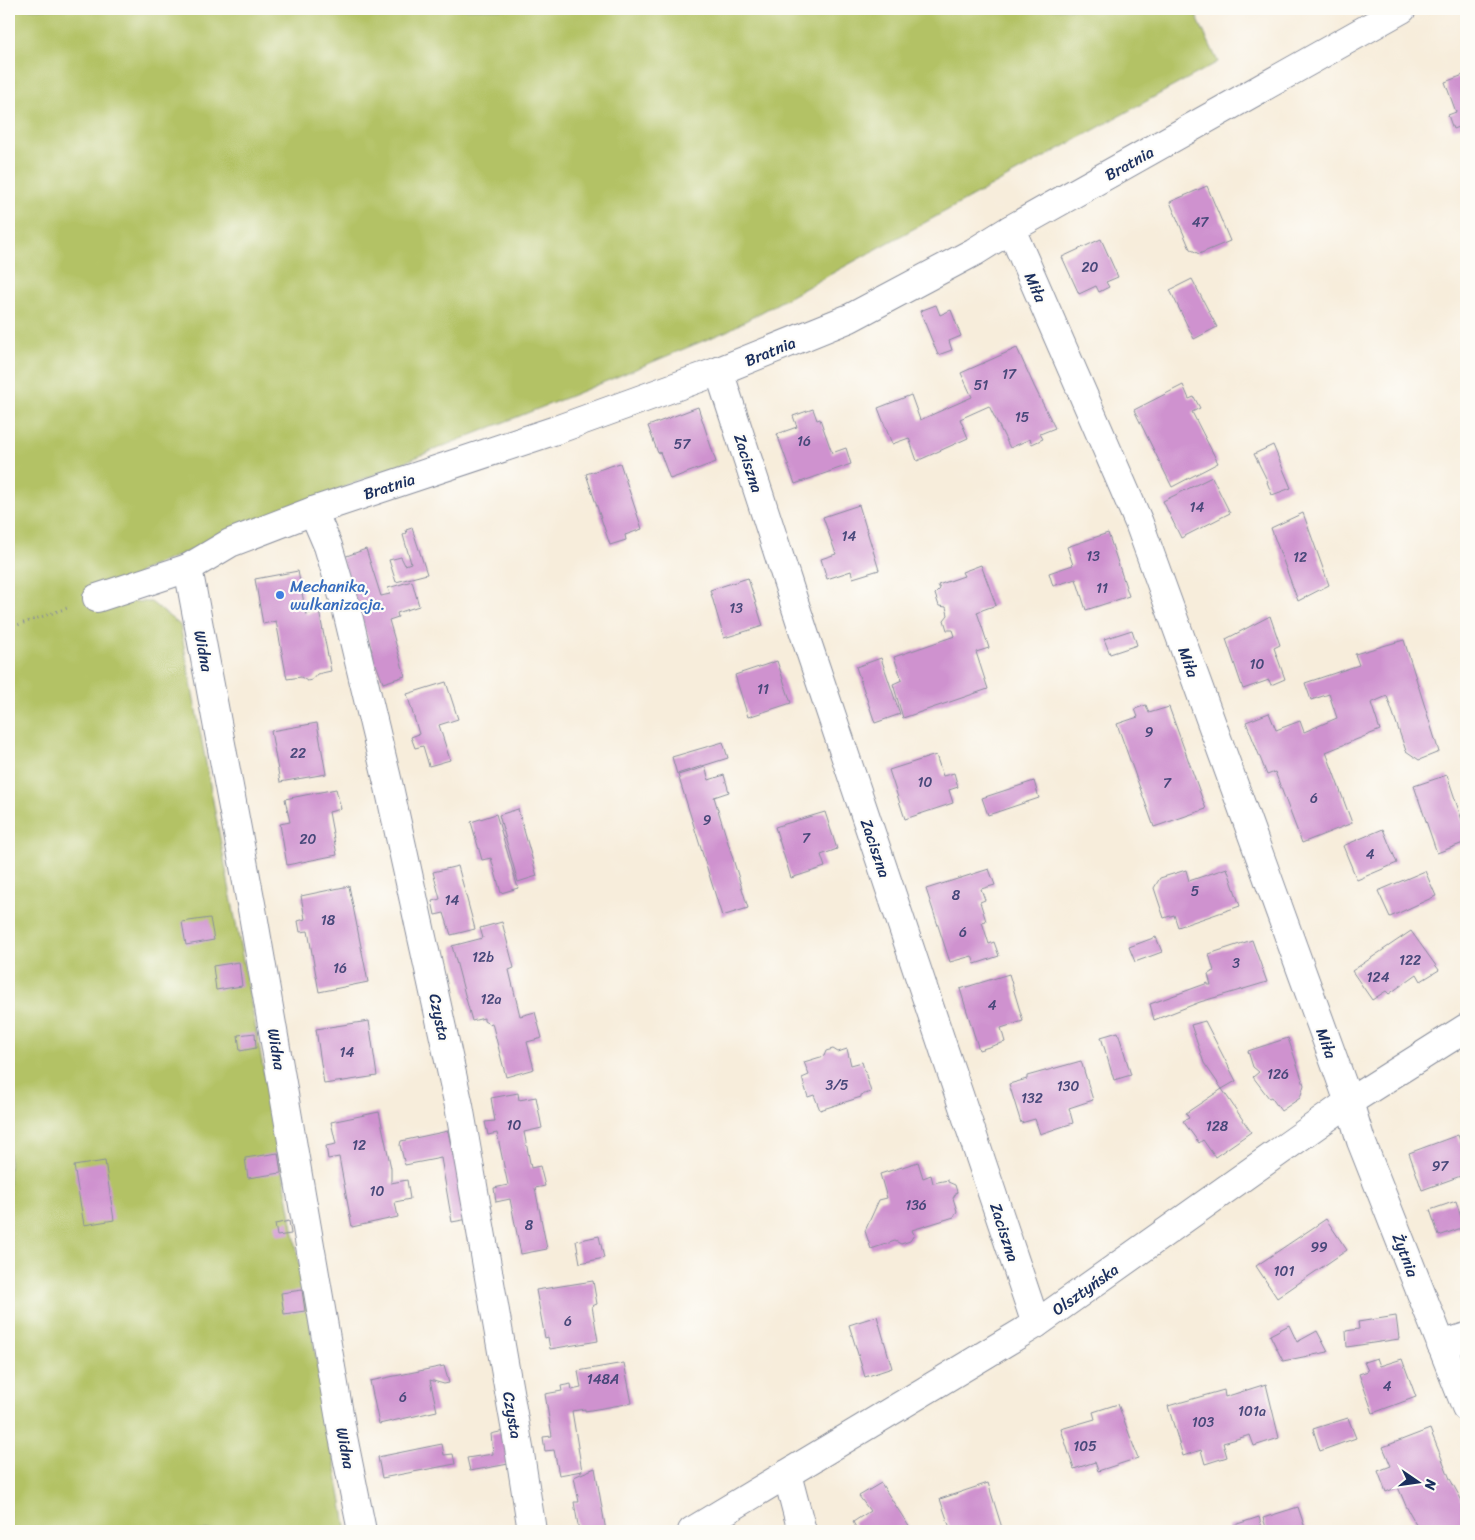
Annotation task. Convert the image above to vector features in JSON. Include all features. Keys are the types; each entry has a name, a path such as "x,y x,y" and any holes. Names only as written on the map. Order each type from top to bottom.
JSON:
{"street":[{"name":"Bratnia","path":"97,598 188,568 230,543 313,511 556,430 719,372 850,318 974,252 1011,229 1402,9"},
{"name":"Miła","path":"1011,229 1139,523 1349,1102"},
{"name":"Zaciszna","path":"719,372 809,648 1036,1324"},
{"name":"Czysta","path":"313,511 328,546 345,603 390,787 459,1106 532,1531"},
{"name":"Widna","path":"188,568 252,909 343,1437 362,1531"},
{"name":"Olsztyńska","path":"692,1531 1036,1324 1349,1102 1466,1028"},
{"name":"Żytnia","path":"1349,1102 1361,1140 1466,1407"},
{"path":"1441,1345 1466,1337"},
{"path":"787,1474 802,1531"}],"path":[{"path":"9,628 97,598"}],"green space":[{"path":"9,9 1193,9 1218,62 727,331 141,571 113,601 151,602 180,625 288,1200 347,1531 9,1531"}],"building":[{"path":"1466,74 1466,140 1461,126 1453,129 1448,115 1456,112 1445,82"},
{"path":"1207,186 1230,241 1199,254 1190,249 1170,202"},
{"path":"1101,239 1118,277 1106,282 1109,287 1099,292 1096,286 1079,294 1062,257"},
{"path":"1192,279 1217,327 1194,339 1170,290"},
{"path":"936,305 940,315 951,310 961,336 949,341 952,350 938,355 920,311"},
{"path":"1017,348 1055,428 1040,434 1043,439 1032,444 1030,439 1010,448 989,406 960,419 968,438 917,461 909,438 892,444 878,408 911,395 920,420 972,397 961,373"},
{"path":"1183,385 1189,399 1194,397 1200,408 1192,412 1218,463 1172,487 1134,410"},
{"path":"698,407 716,462 670,479 648,426"},
{"path":"813,409 817,420 820,419 832,453 846,448 851,464 795,484 777,434 797,427 793,416"},
{"path":"1273,445 1291,488 1272,495 1268,482 1254,454"},
{"path":"620,463 642,529 625,535 626,540 610,545 586,474"},
{"path":"1212,477 1230,513 1181,538 1163,501"},
{"path":"859,505 879,570 853,578 851,571 827,579 821,559 836,554 823,517"},
{"path":"1303,513 1329,585 1298,601 1271,528"},
{"path":"412,528 427,574 396,582 389,560 401,557 405,565 411,563 403,535 407,533 406,530"},
{"path":"1108,533 1129,596 1086,610 1076,579 1053,586 1049,573 1073,565 1067,547"},
{"path":"366,549 381,596 390,594 388,588 412,581 419,606 397,613 398,617 389,620 405,676 383,683 376,664 369,666 366,653 372,651 341,558"},
{"path":"981,565 996,605 977,612 989,648 976,652 988,689 903,718 893,684 902,680 894,657 955,636 953,630 947,630 944,620 948,615 946,607 939,606 935,594 940,589 938,585 964,576 962,572"},
{"path":"298,571 306,614 319,611 331,671 317,674 312,680 307,681 301,677 287,679 276,621 263,624 255,579"},
{"path":"748,578 763,626 724,638 710,590"},
{"path":"1270,616 1280,645 1274,648 1285,679 1271,685 1269,680 1243,689 1226,639"},
{"path":"1132,630 1137,645 1110,654 1104,639"},
{"path":"1404,640 1439,752 1419,760 1406,751 1387,696 1371,703 1380,730 1326,752 1352,823 1302,843 1275,772 1267,775 1246,722 1269,713 1276,730 1300,721 1304,732 1337,718 1329,694 1311,700 1305,683 1359,665 1355,654"},
{"path":"881,658 900,714 875,723 856,667"},
{"path":"777,661 791,703 748,717 735,675"},
{"path":"446,682 458,719 439,725 450,760 429,766 423,746 415,748 411,737 419,734 407,694"},
{"path":"1146,705 1149,713 1169,707 1206,809 1154,827 1117,724 1138,717 1135,709"},
{"path":"317,723 326,774 280,782 271,731"},
{"path":"723,742 728,758 677,774 672,757"},
{"path":"936,755 943,776 954,773 958,787 949,790 953,803 905,819 889,770"},
{"path":"705,767 709,780 724,775 729,792 714,797 748,908 722,916 678,775"},
{"path":"1447,775 1466,832 1466,842 1437,853 1414,786"},
{"path":"1034,781 1039,798 988,815 982,798"},
{"path":"336,789 341,809 329,812 337,855 287,865 280,824 290,822 285,799"},
{"path":"518,809 537,876 518,882 499,815"},
{"path":"825,812 837,849 821,855 825,867 791,878 775,827"},
{"path":"496,814 518,888 501,893 491,858 482,860 471,822"},
{"path":"1383,829 1397,863 1357,880 1343,846"},
{"path":"458,866 475,929 451,935 444,913 435,915 432,901 440,899 433,872"},
{"path":"1227,868 1240,906 1178,927 1174,915 1164,918 1154,888 1160,878 1186,870 1189,881"},
{"path":"989,869 995,885 981,889 985,900 980,902 986,921 982,922 989,944 994,942 999,956 975,964 972,956 950,962 926,889"},
{"path":"1425,871 1436,896 1390,917 1378,891"},
{"path":"349,886 368,982 319,992 308,931 300,932 298,921 305,919 301,896"},
{"path":"210,918 214,940 186,945 182,922"},
{"path":"502,922 514,968 509,970 520,1016 535,1012 542,1038 527,1042 534,1069 506,1077 492,1023 489,1024 484,1021 484,1018 472,1021 452,946 483,938 480,928"},
{"path":"1411,931 1439,970 1421,981 1417,974 1389,994 1386,991 1372,1000 1352,971"},
{"path":"1156,937 1162,952 1135,962 1129,947"},
{"path":"1252,940 1267,982 1200,1002 1154,1020 1150,1004 1208,983 1208,985 1211,985 1208,974 1214,971 1209,954"},
{"path":"239,962 242,986 216,990 213,966"},
{"path":"1009,974 1023,1021 1001,1028 1005,1042 979,1050 960,989"},
{"path":"369,1021 377,1076 324,1084 316,1029"},
{"path":"1205,1021 1236,1081 1222,1089 1204,1063 1191,1025"},
{"path":"1118,1032 1131,1075 1114,1080 1101,1037"},
{"path":"255,1033 256,1048 240,1051 238,1035"},
{"path":"1288,1038 1304,1085 1300,1098 1281,1111 1253,1077 1259,1072 1253,1067 1248,1051"},
{"path":"833,1049 838,1052 847,1049 851,1065 862,1062 871,1092 820,1110 814,1095 808,1097 802,1078 809,1075 804,1062 824,1056 826,1051"},
{"path":"1081,1061 1093,1100 1069,1108 1073,1123 1040,1134 1035,1119 1021,1123 1009,1084 1027,1079 1027,1076"},
{"path":"1222,1089 1251,1132 1215,1157 1203,1140 1199,1143 1183,1121 1189,1118 1186,1113"},
{"path":"518,1093 519,1100 536,1097 542,1128 524,1132 531,1168 540,1166 545,1186 535,1188 547,1249 521,1254 510,1199 496,1202 494,1188 508,1185 497,1133 488,1135 485,1122 495,1121 491,1098"},
{"path":"379,1112 391,1168 391,1183 407,1180 410,1199 395,1202 398,1217 352,1227 339,1157 328,1159 326,1146 336,1144 331,1122"},
{"path":"448,1131 453,1156 463,1154 474,1218 452,1222 441,1158 405,1165 400,1145 401,1141"},
{"path":"1458,1135 1466,1158 1466,1174 1422,1190 1409,1153"},
{"path":"278,1153 281,1173 248,1178 245,1158"},
{"path":"105,1161 114,1220 84,1225 74,1166"},
{"path":"918,1162 923,1178 931,1175 933,1183 948,1180 948,1182 955,1185 957,1192 953,1198 957,1211 954,1217 912,1230 914,1235 910,1241 901,1244 895,1241 871,1249 865,1231 879,1200 887,1198 880,1174"},
{"path":"1456,1201 1464,1227 1439,1236 1430,1210"},
{"path":"1326,1219 1347,1250 1277,1298 1256,1266"},
{"path":"289,1221 291,1234 277,1236 275,1224"},
{"path":"599,1236 604,1258 580,1263 576,1241"},
{"path":"593,1281 597,1304 592,1306 598,1341 550,1349 548,1337 545,1338 536,1290"},
{"path":"302,1290 305,1311 284,1314 281,1293"},
{"path":"877,1316 892,1368 865,1377 849,1325"},
{"path":"1396,1316 1399,1339 1347,1347 1346,1331 1359,1329 1358,1322"},
{"path":"1289,1325 1297,1342 1317,1331 1328,1352 1283,1361 1270,1335"},
{"path":"1377,1358 1380,1366 1402,1359 1416,1397 1373,1413 1359,1374 1368,1371 1364,1362"},
{"path":"624,1363 632,1403 585,1411 585,1409 572,1411 582,1471 559,1475 554,1450 545,1451 543,1437 552,1436 545,1394 562,1391 561,1386 571,1384 572,1390 581,1388 578,1371"},
{"path":"444,1366 449,1383 444,1384 430,1380 437,1411 379,1424 370,1381"},
{"path":"1266,1384 1279,1438 1254,1446 1250,1435 1223,1443 1227,1457 1205,1464 1201,1450 1183,1456 1168,1406 1224,1390 1225,1397"},
{"path":"1118,1404 1138,1458 1098,1471 1095,1462 1074,1469 1061,1429 1095,1419 1093,1412"},
{"path":"1348,1418 1356,1438 1320,1451 1313,1429"},
{"path":"1430,1429 1450,1479 1466,1508 1466,1531 1420,1531 1398,1487 1386,1492 1378,1471 1391,1466 1383,1447"},
{"path":"508,1430 514,1463 470,1471 467,1458 493,1454 491,1434"},
{"path":"442,1444 444,1455 453,1454 455,1464 382,1478 378,1457"},
{"path":"595,1468 606,1531 579,1531 574,1502 579,1502 574,1477"},
{"path":"881,1483 910,1528 906,1531 858,1531 853,1522 870,1511 859,1496"},
{"path":"988,1483 1003,1531 951,1531 940,1499"},
{"path":"1298,1507 1306,1531 1267,1531 1263,1518"},
{"path":"1259,1517 1263,1531 1229,1531 1228,1527"}],"place":[{"name":"Mechanika, wulkanizacja.","path":"280,595"}]}
